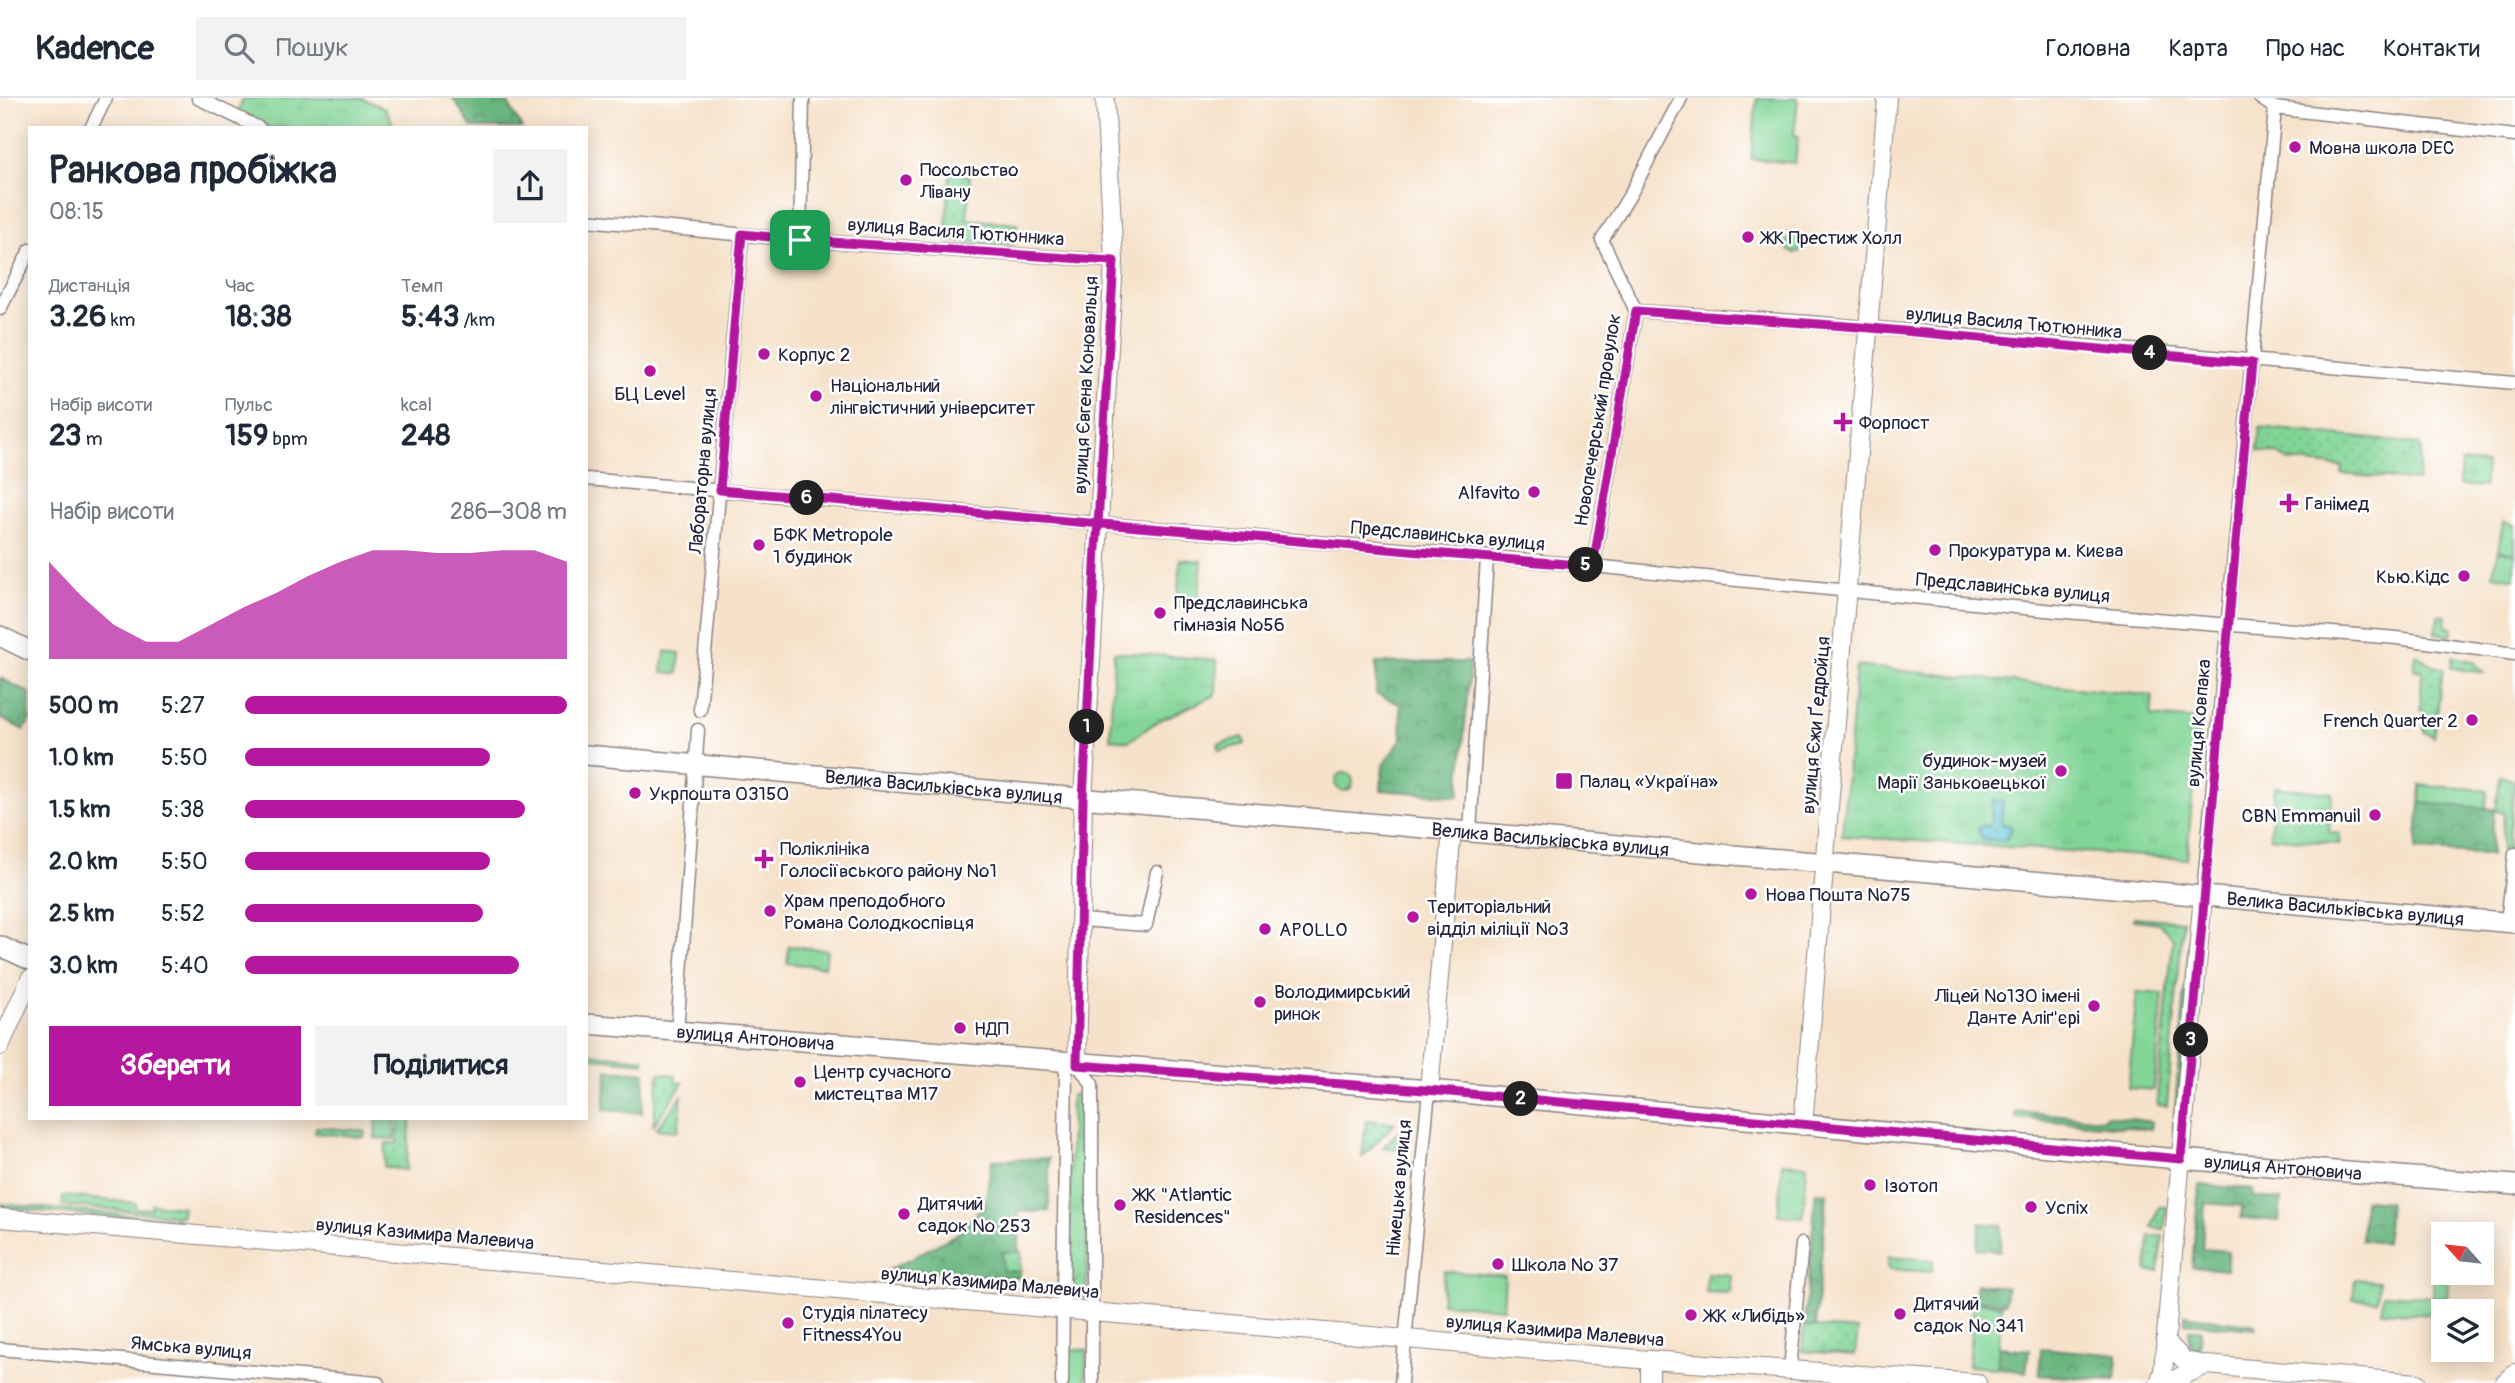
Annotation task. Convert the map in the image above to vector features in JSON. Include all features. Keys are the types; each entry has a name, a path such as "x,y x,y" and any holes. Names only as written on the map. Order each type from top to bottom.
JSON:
{"main road":[{"name":"вулиця Євгена Коновальця","path":"1071,1064 1081,920 1083,800 1114,261 1105,98"},
{"name":"вулиця Єжи Ґедройця","path":"1803,1126 1887,98"},
{"path":"0,636 28,650"},
{"name":"Велика Васильківська вулиця","path":"588,755 2511,922"},
{"name":"Німецька вулиця","path":"1429,1090 1461,831"},
{"name":"вулиця Ковпака","path":"2159,1383 2163,1373 2203,894"},
{"path":"0,946 28,959"},
{"path":"0,1046 28,983"},
{"name":"вулиця Антоновича","path":"588,1024 1429,1090 1803,1126 2515,1185"},
{"name":"вулиця Казимира Малевича","path":"0,1218 1650,1360 1977,1383"},
{"path":"2165,1341 2185,1361 2206,1365 2417,1383"},
{"path":"1650,1360 1650,1383"},
{"path":"2167,1383 2206,1365"},
{"path":"2504,1383 2515,1374"}],"street":[{"path":"92,126 106,98"},
{"path":"198,98 256,126"},
{"path":"800,240 803,98"},
{"name":"Новопечерський провулок","path":"1593,566 1636,311 1602,240 1630,195 1681,98"},
{"path":"2260,98 2275,108 2515,136"},
{"name":"вулиця Ковпака","path":"2203,894 2275,108"},
{"name":"вулиця Василя Тютюнника","path":"588,220 800,240 1114,261"},
{"name":"Лабораторна вулиця","path":"700,710 742,234"},
{"path":"0,309 28,254"},
{"name":"вулиця Василя Тютюнника","path":"1636,311 1868,327 2252,363 2515,383"},
{"name":"Предславинська вулиця","path":"588,479 1593,566 1848,593 2405,639 2515,654"},
{"name":"Німецька вулиця","path":"1461,831 1487,558"},
{"path":"677,1033 698,730"},
{"path":"2511,922 2515,854"},
{"path":"1081,920 1146,925 1157,872"},
{"path":"1062,1383 1071,1064"},
{"path":"1071,1064 1092,1084 1092,1383"},
{"name":"Німецька вулиця","path":"1401,1383 1429,1090"},
{"path":"1790,1370 1802,1244"},
{"name":"Ямська вулиця","path":"0,1349 378,1383"}],"green space":[{"path":"244,98 361,98 385,108 394,126 266,126 237,112"},
{"path":"453,98 505,98 521,126 471,126"},
{"path":"1757,98 1798,99 1794,135 1798,136 1795,163 1751,159"},
{"path":"950,170 970,177 967,219 1017,224 1015,245 945,241"},
{"path":"1795,235 1801,238 1804,244 1801,250 1795,253 1789,250 1786,244 1789,238"},
{"path":"2260,427 2418,444 2421,450 2418,481 2342,474 2343,467 2289,461 2277,454 2258,451"},
{"path":"2461,462 2486,464 2484,487 2459,485"},
{"path":"2503,522 2515,525 2515,554 2498,550"},
{"path":"2498,550 2515,554 2515,579 2493,575"},
{"path":"1181,559 1202,561 1197,609 1176,607"},
{"path":"2438,615 2446,616 2445,626 2452,628 2451,636 2435,633"},
{"path":"665,651 680,653 678,674 662,672"},
{"path":"1114,652 1217,660 1216,695 1158,721 1129,741 1110,739"},
{"path":"2416,655 2443,670 2434,737 2424,732 2426,713 2420,710 2422,671 2414,670"},
{"path":"2453,657 2473,661 2484,673 2451,668"},
{"path":"1470,662 1459,796 1381,790 1383,765 1402,738 1400,704 1376,694 1376,663"},
{"path":"1856,666 2153,696 2151,716 2199,720 2187,859 1842,836"},
{"path":"0,678 28,692 28,723 24,730 0,718"},
{"path":"1243,737 1245,744 1219,751 1218,744"},
{"path":"1344,773 1350,776 1353,782 1350,788 1344,791 1338,788 1335,782 1338,776"},
{"path":"2500,776 2515,780 2506,859 2501,858 2504,814 2496,811"},
{"path":"2421,785 2487,790 2486,808 2420,803"},
{"path":"2275,787 2332,793 2329,832 2340,834 2339,844 2270,837"},
{"path":"2420,803 2494,809 2491,855 2416,850"},
{"path":"2134,917 2183,921 2167,1106 2158,1105 2157,1098 2173,939 2159,923 2133,920"},
{"path":"2191,920 2196,920 2178,1129 2173,1130"},
{"path":"789,946 827,950 825,967 787,963"},
{"path":"2137,992 2163,994 2154,1090 2128,1088"},
{"path":"588,1053 644,1059 644,1063 588,1057"},
{"path":"607,1070 645,1073 642,1113 604,1110"},
{"path":"659,1073 676,1075 675,1082 683,1083 653,1126"},
{"path":"1071,1095 1089,1095 1087,1298 1069,1297"},
{"path":"682,1096 678,1131 656,1129"},
{"path":"2016,1111 2103,1119 2107,1115 2152,1122 2151,1129 2016,1118"},
{"path":"377,1120 396,1121 394,1139 375,1138"},
{"path":"400,1120 411,1120 406,1170 384,1167 386,1143 397,1143"},
{"path":"1366,1120 1395,1123 1362,1157"},
{"path":"1405,1125 1402,1150 1383,1147"},
{"path":"316,1127 365,1131 364,1137 315,1133"},
{"path":"1049,1158 1049,1211 1019,1212 1019,1278 889,1270 957,1234 985,1204 992,1160"},
{"path":"1782,1163 1807,1165 1803,1217 1778,1215"},
{"path":"2199,1185 2253,1189 2253,1197 2281,1200 2279,1221 2241,1218 2242,1206 2205,1203 2202,1249 2228,1251 2226,1270 2192,1267"},
{"path":"1816,1192 1827,1193 1815,1327 1804,1326"},
{"path":"63,1196 135,1203 135,1208 151,1209 151,1204 183,1207 182,1216 62,1205"},
{"path":"2364,1200 2389,1202 2386,1243 2361,1240"},
{"path":"0,1204 181,1220 181,1223 0,1208"},
{"path":"2159,1207 2167,1207 2164,1229 2152,1227"},
{"path":"1980,1223 2002,1225 2000,1251 1977,1249"},
{"path":"2150,1236 2163,1236 2159,1272 2147,1271"},
{"path":"1002,1252 1021,1252 1021,1271 1003,1271"},
{"path":"1889,1257 1933,1260 1932,1272 1888,1269"},
{"path":"1444,1271 1505,1276 1503,1308 1441,1303"},
{"path":"1707,1273 1731,1275 1730,1293 1706,1292"},
{"path":"2355,1279 2379,1281 2377,1301 2353,1299"},
{"path":"1976,1284 2007,1287 2005,1303 1974,1300"},
{"path":"2434,1285 2448,1285 2447,1298 2433,1297"},
{"path":"2383,1294 2433,1297 2431,1314 2382,1311"},
{"path":"1974,1302 2002,1305 1997,1368 1968,1366"},
{"path":"2185,1315 2255,1325 2256,1329 2185,1323"},
{"path":"1804,1326 1858,1330 1855,1355 1802,1351"},
{"path":"2189,1330 2201,1330 2199,1352 2191,1350"},
{"path":"1998,1347 2029,1350 2026,1372 1997,1368"},
{"path":"2041,1348 2117,1355 2115,1380 2039,1375"},
{"path":"1067,1349 1087,1350 1085,1383 1065,1383"}],"water":[{"path":"1993,800 2003,801 2001,824 2009,825 2012,829 2005,841 1982,839 1978,827 1991,824"}],"place":[{"name":"Мовна школа DEC","path":"2295,147"},
{"name":"Посольство Лівану","path":"906,180"},
{"name":"ЖК Престиж Холл","path":"1748,237"},
{"name":"Корпус 2","path":"764,354"},
{"name":"БЦ Level","path":"650,371"},
{"name":"Національний лінгвістичний університет","path":"816,396"},
{"name":"Форпост","path":"1843,422"},
{"name":"Alfavito","path":"1534,492"},
{"name":"Ганімед","path":"2289,503"},
{"name":"БФК Metropole 1 будинок","path":"759,545"},
{"name":"Прокуратура м. Києва","path":"1935,550"},
{"name":"Кью.Кідс","path":"2464,576"},
{"name":"Предславинська гімназія №56","path":"1160,613"},
{"name":"French Quarter 2","path":"2472,720"},
{"name":"будинок-музей Марії Заньковецької","path":"2061,771"},
{"name":"Палац «Україна»","path":"1564,781"},
{"name":"Укрпошта 03150","path":"635,793"},
{"name":"CBN Emmanuil","path":"2375,815"},
{"name":"Поліклініка Голосіївського району №1","path":"764,859"},
{"name":"Нова Пошта №75","path":"1751,894"},
{"name":"Храм преподобного Романа Солодкоспівця","path":"770,911"},
{"name":"Територіальний відділ міліції №3","path":"1413,917"},
{"name":"APOLLO","path":"1265,929"},
{"name":"Володимирський ринок","path":"1260,1002"},
{"name":"Ліцей №130 імені Данте Аліґ'єрі","path":"2094,1006"},
{"name":"НДП","path":"960,1028"},
{"name":"Центр сучасного мистецтва M17","path":"800,1082"},
{"name":"Ізотоп","path":"1870,1185"},
{"name":"ЖК \"Atlantic Residences\"","path":"1120,1205"},
{"name":"Успіх","path":"2031,1207"},
{"name":"Дитячий садок № 253","path":"904,1214"},
{"name":"Школа № 37","path":"1498,1264"},
{"name":"Дитячий садок № 341","path":"1900,1314"},
{"name":"ЖК «Либідь»","path":"1691,1315"},
{"name":"Студія пілатесу Fitness4You","path":"788,1323"}],"route":[{"path":"800,240 742,234 720,490 1098,524 1487,558 1593,566 1636,311 1711,314 2252,363 2181,1159 1439,1091 1077,1065 1083,800 1096,548 1098,524 1114,261 800,240"}]}
